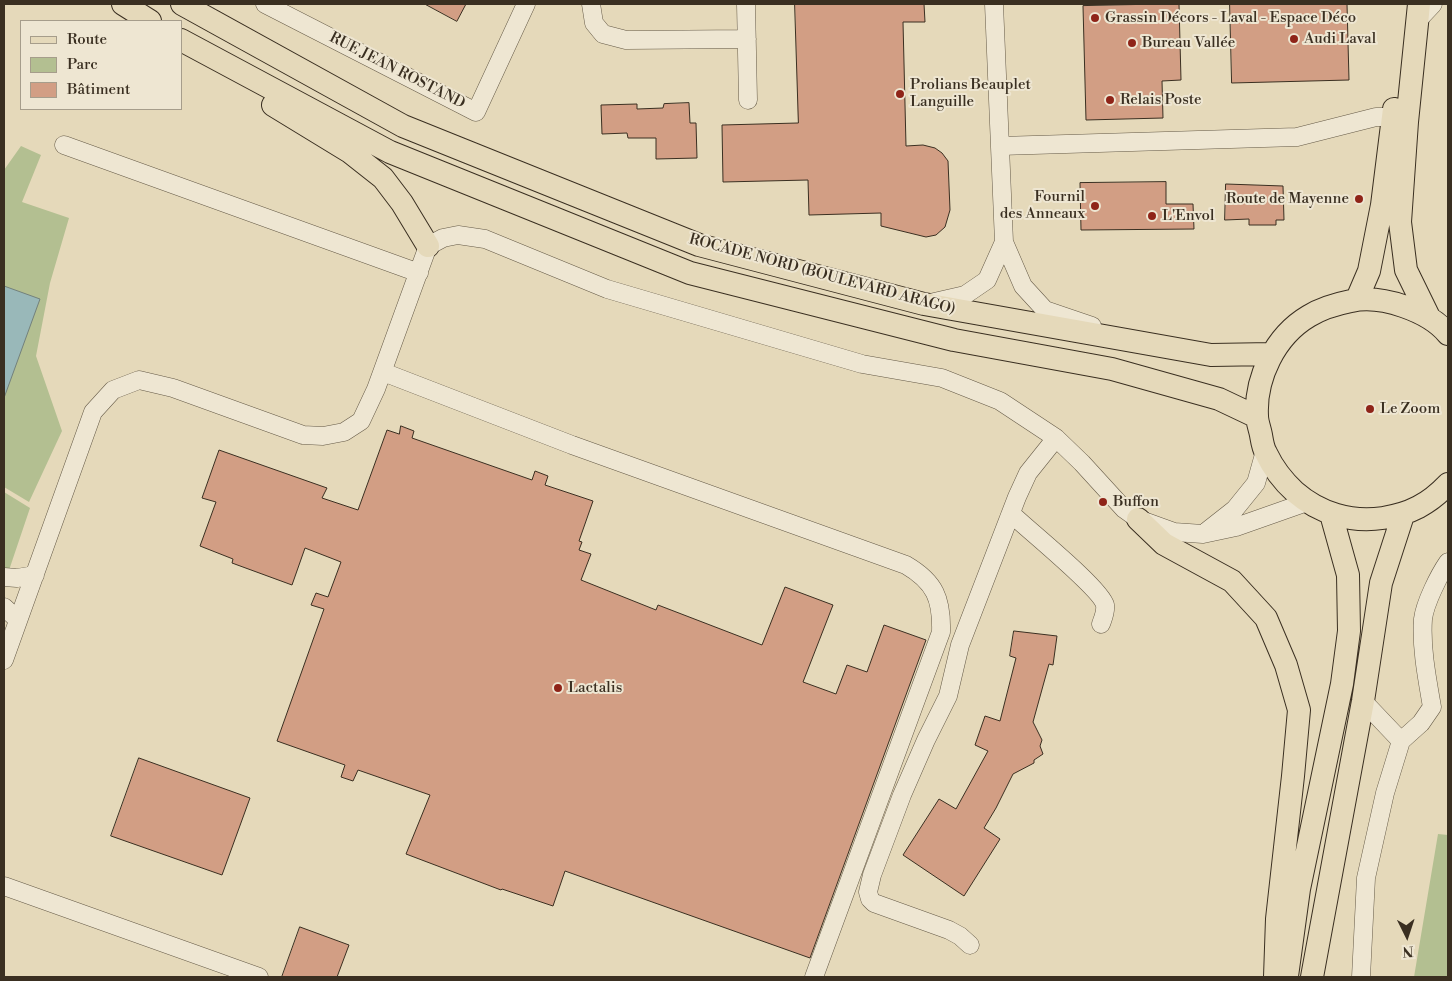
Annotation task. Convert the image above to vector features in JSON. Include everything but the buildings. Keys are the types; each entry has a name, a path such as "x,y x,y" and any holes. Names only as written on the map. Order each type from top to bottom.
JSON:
{"main road":[{"path":"123,4 148,20"},
{"name":"ROCADE NORD (BOULEVARD ARAGO)","path":"182,4 403,126 699,245 924,304 1211,355 1272,354"},
{"path":"1357,300 1369,271 1378,224 1393,117 1414,10"},
{"path":"1414,10 1400,222 1406,270 1429,317"},
{"path":"182,42 256,96 350,152 383,178 402,203 428,246"},
{"path":"182,42 390,152 690,273 954,340 1112,368 1219,399 1257,417"},
{"path":"1448,334 1429,317 1394,302 1357,300 1331,305 1308,317 1288,333 1272,354 1260,384 1257,417 1265,451 1282,480 1307,502 1332,514 1367,520 1403,515 1436,497 1448,484"},
{"path":"1287,977 1299,889 1342,684 1349,631 1348,575 1332,514"},
{"path":"1312,977 1363,701 1381,583 1403,515"},
{"path":"1138,519 1164,544 1232,581 1266,618 1286,665 1299,710 1277,919 1275,977"}],"street":[{"name":"RUE JEAN ROSTAND","path":"265,4 476,112 526,4"},
{"path":"591,4 594,23 603,34 626,40 747,39"},
{"path":"746,4 748,100"},
{"path":"994,4 1004,242 1023,286 1045,310 1149,345"},
{"path":"1414,10 1433,4"},
{"path":"1000,146 1297,137 1376,117 1393,117"},
{"path":"64,145 419,272"},
{"path":"4,660 93,412 113,390 139,380 173,388 303,435 323,436 344,432 361,421 383,372 428,246 443,238 458,235 485,239 607,289 862,364 942,378 1000,401 1056,438 1124,509 1138,519 1174,532 1203,534 1236,527 1307,502"},
{"path":"924,304 965,295 987,280 1004,242"},
{"path":"383,372 572,445 906,565 919,573 930,584 938,597 941,632 814,977"},
{"path":"970,945 960,936 949,930 874,903 870,899 868,892 872,874 902,796 926,740 948,696 960,645 1009,517 1028,473 1056,438"},
{"path":"1203,534 1235,509 1256,483 1265,451"},
{"path":"1009,517 1016,518 1101,597 1105,606 1105,615 1101,624"},
{"path":"1361,977 1366,878 1385,793 1402,740 1421,723 1432,707 1424,651 1423,617 1439,576 1448,562"},
{"path":"4,577 18,578 35,575"},
{"path":"4,607 18,620"},
{"path":"1363,701 1402,740"},
{"path":"4,886 260,977"}],"green space":[{"path":"21,146 41,155 22,202 69,218 50,283 36,356 62,431 29,502 4,487 4,170"},
{"path":"4,492 30,508 4,585"},
{"path":"1438,834 1448,835 1448,977 1414,977"}],"water":[{"path":"4,286 40,299 4,398"}],"place":[{"name":"Grassin Décors - Laval - Espace Déco","path":"1095,18"},
{"name":"Audi Laval","path":"1294,39"},
{"name":"Bureau Vallée","path":"1132,43"},
{"name":"Prolians Beauplet Languille","path":"900,94"},
{"name":"Relais Poste","path":"1110,100"},
{"name":"Route de Mayenne","path":"1359,199"},
{"name":"Fournil des Anneaux","path":"1095,206"},
{"name":"L'Envol","path":"1152,216"},
{"name":"Le Zoom","path":"1370,409"},
{"name":"Buffon","path":"1103,502"},
{"name":"Lactalis","path":"558,688"}]}
